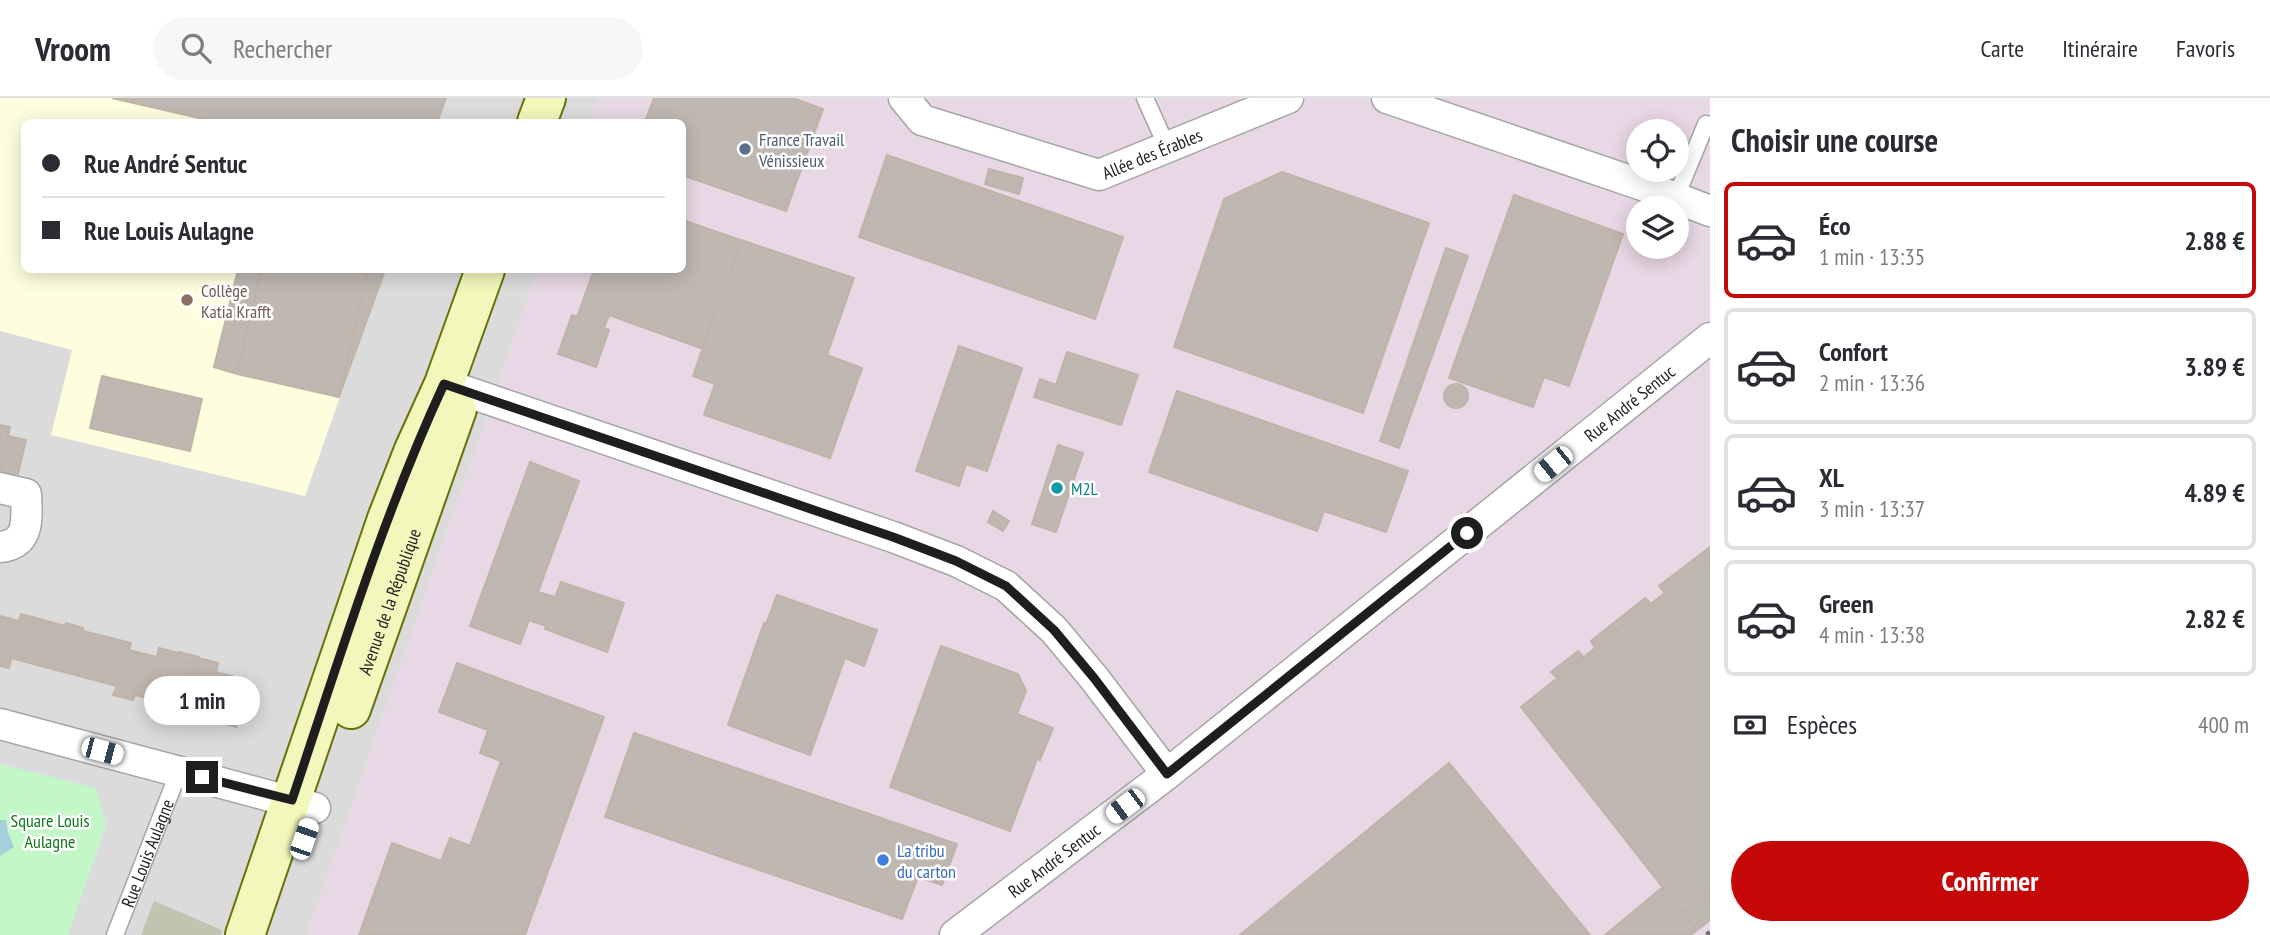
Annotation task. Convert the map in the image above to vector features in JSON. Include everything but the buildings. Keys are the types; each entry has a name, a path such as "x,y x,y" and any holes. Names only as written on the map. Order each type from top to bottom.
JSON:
{"main road":[{"path":"538,119 546,98"},
{"path":"559,119 567,98"},
{"name":"Avenue de la République","path":"454,387 484,273"},
{"name":"Avenue de la République","path":"271,935 304,804 387,519 414,450 454,387 505,273"},
{"name":"Avenue de la République","path":"245,935 304,804"}],"street":[{"name":"Allée des Érables","path":"904,98 922,120 1099,175 1288,98"},
{"path":"1387,98 1449,113 1673,196"},
{"path":"1689,202 1710,211"},
{"name":"Rue André Sentuc","path":"955,935 1167,774 1710,338"},
{"path":"454,387 905,542 956,561 1006,586 1054,630 1167,774"},
{"path":"0,488 26,494 27,514 21,538 14,545 0,547"},
{"path":"0,724 304,804"}],"lane":[{"path":"1145,98 1167,147"},
{"path":"1676,196 1706,124"},
{"name":"Rue Louis Aulagne","path":"115,935 179,771"}],"shaded area":[{"path":"0,98 598,98 590,119 21,119 21,273 537,273 307,935 0,935"},
{"name":"Collège Katia Krafft","path":"0,98 446,98 438,119 21,119 21,273 384,273 305,496 51,435 72,350 0,331"},
{"path":"598,98 1710,98 1710,935 307,935 537,273 686,273 686,119 590,119"},
{"path":"154,901 222,930 221,935 141,935"}],"green space":[{"name":"Square Louis Aulagne","path":"0,764 96,788 106,825 68,935 0,935"}],"water":[{"path":"0,820 6,820 14,847 0,856"}],"railway":[{"path":"1707,935 1710,932"}],"place":[{"name":"France Travail Vénissieux","path":"745,149"},
{"name":"Collège Katia Krafft","path":"187,300"},
{"name":"M2L","path":"1057,488"},
{"name":"La tribu du carton","path":"883,860"}],"route":[{"path":"202,777 292,800 387,519 444,384 893,537 956,561 1006,586 1054,630 1167,774 1467,533"}]}
